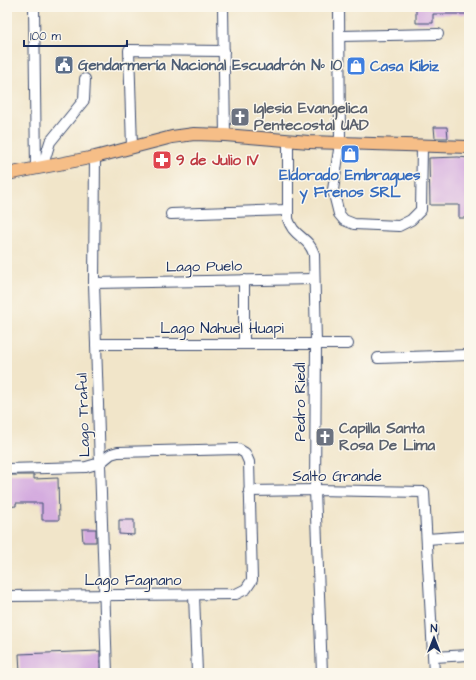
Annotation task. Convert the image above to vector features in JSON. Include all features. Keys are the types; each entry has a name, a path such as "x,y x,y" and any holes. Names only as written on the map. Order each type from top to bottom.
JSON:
{"main road":[{"path":"7,174 95,157 172,137 194,134 340,143 469,147"}],"street":[{"path":"34,7 39,168"},
{"path":"223,7 224,135"},
{"path":"339,7 340,143 333,190 339,214 344,220 354,224 399,226 411,220 421,210 422,146"},
{"path":"340,36 438,34"},
{"path":"132,148 129,50 224,51"},
{"path":"39,168 50,142 84,100 85,80"},
{"name":"Pedro Riedl","path":"288,140 288,220 292,228 308,241 314,254 316,343 315,490 322,673"},
{"name":"Lago Traful","path":"95,157 94,284 107,673"},
{"path":"171,214 288,210"},
{"name":"Lago Puelo","path":"94,284 314,279"},
{"path":"244,280 244,344"},
{"name":"Lago Nahuel Huapi","path":"96,344 348,344"},
{"path":"378,358 469,355"},
{"path":"7,469 86,467 100,463 111,454 118,452 238,449 245,453 249,462 249,491"},
{"name":"Salto Grande","path":"249,491 315,490 424,492 427,539"},
{"name":"Lago Fagnano","path":"7,596 236,594 246,589 252,580 249,491"},
{"path":"434,673 427,539 469,536"},
{"path":"194,595 197,673"},
{"path":"434,657 469,655"}],"building":[{"path":"416,7 467,7 467,14 433,14 433,23 416,23"},
{"path":"434,127 447,127 448,138 435,138"},
{"path":"429,158 469,158 469,218 459,218 459,205 430,205"},
{"path":"7,475 34,475 34,479 58,478 59,520 42,520 42,503 16,503 16,506 7,507"},
{"path":"119,520 134,520 134,535 119,534"},
{"path":"82,529 96,529 96,542 83,542"},
{"path":"100,651 100,673 20,673 19,654"}],"place":[{"name":"Gendarmería Nacional Escuadrón Nº 10","path":"64,65"},
{"name":"Casa Kibiz","path":"356,66"},
{"name":"Iglesia Evangelica Pentecostal UAD","path":"240,117"},
{"name":"Eldorado Embragues y Frenos SRL","path":"350,154"},
{"name":"9 de Julio IV","path":"162,160"},
{"name":"Capilla Santa Rosa De Lima","path":"325,437"}]}
